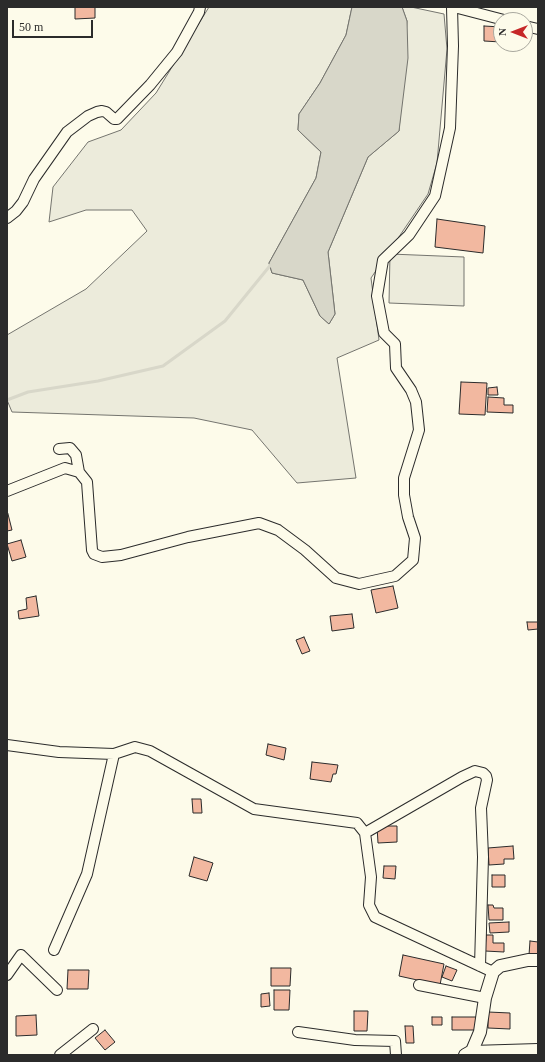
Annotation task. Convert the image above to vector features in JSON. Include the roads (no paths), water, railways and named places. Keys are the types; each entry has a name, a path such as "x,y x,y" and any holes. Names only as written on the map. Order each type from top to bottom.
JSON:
{"street":[{"path":"7,218 16,211 23,202 34,179 67,132 88,116 96,112 106,112 114,119 117,119 150,85 177,52 199,12 200,7"},
{"path":"58,449 70,448 76,455 80,472 87,482 92,550 94,554 102,557 121,555 188,537 258,523 278,530 305,550 336,578 360,584 395,576 413,560 415,538 408,516 404,495 404,478 419,430 416,402 396,368 396,344 384,333 377,296 384,260 409,236 435,196 450,128 453,7 493,17"},
{"path":"7,491 65,468 80,472"},
{"path":"7,745 59,752 114,754 135,747 150,751 254,809 357,823 365,833 371,877 369,905 375,916 493,972"},
{"path":"54,950 87,874 114,754"},
{"path":"365,833 462,777 475,771 483,773 486,776 487,780 481,808 483,857 480,966"},
{"path":"7,975 21,955 57,990"},
{"path":"469,1053 480,1032 485,998 493,972 500,966 528,960 538,960"},
{"path":"419,984 485,998"},
{"path":"60,1055 93,1029"},
{"path":"298,1032 355,1040 395,1041 396,1055"},
{"path":"469,1053 538,1049"}],"waterway":[{"path":"7,400 28,392 98,381 163,366 225,321 273,262"}]}
